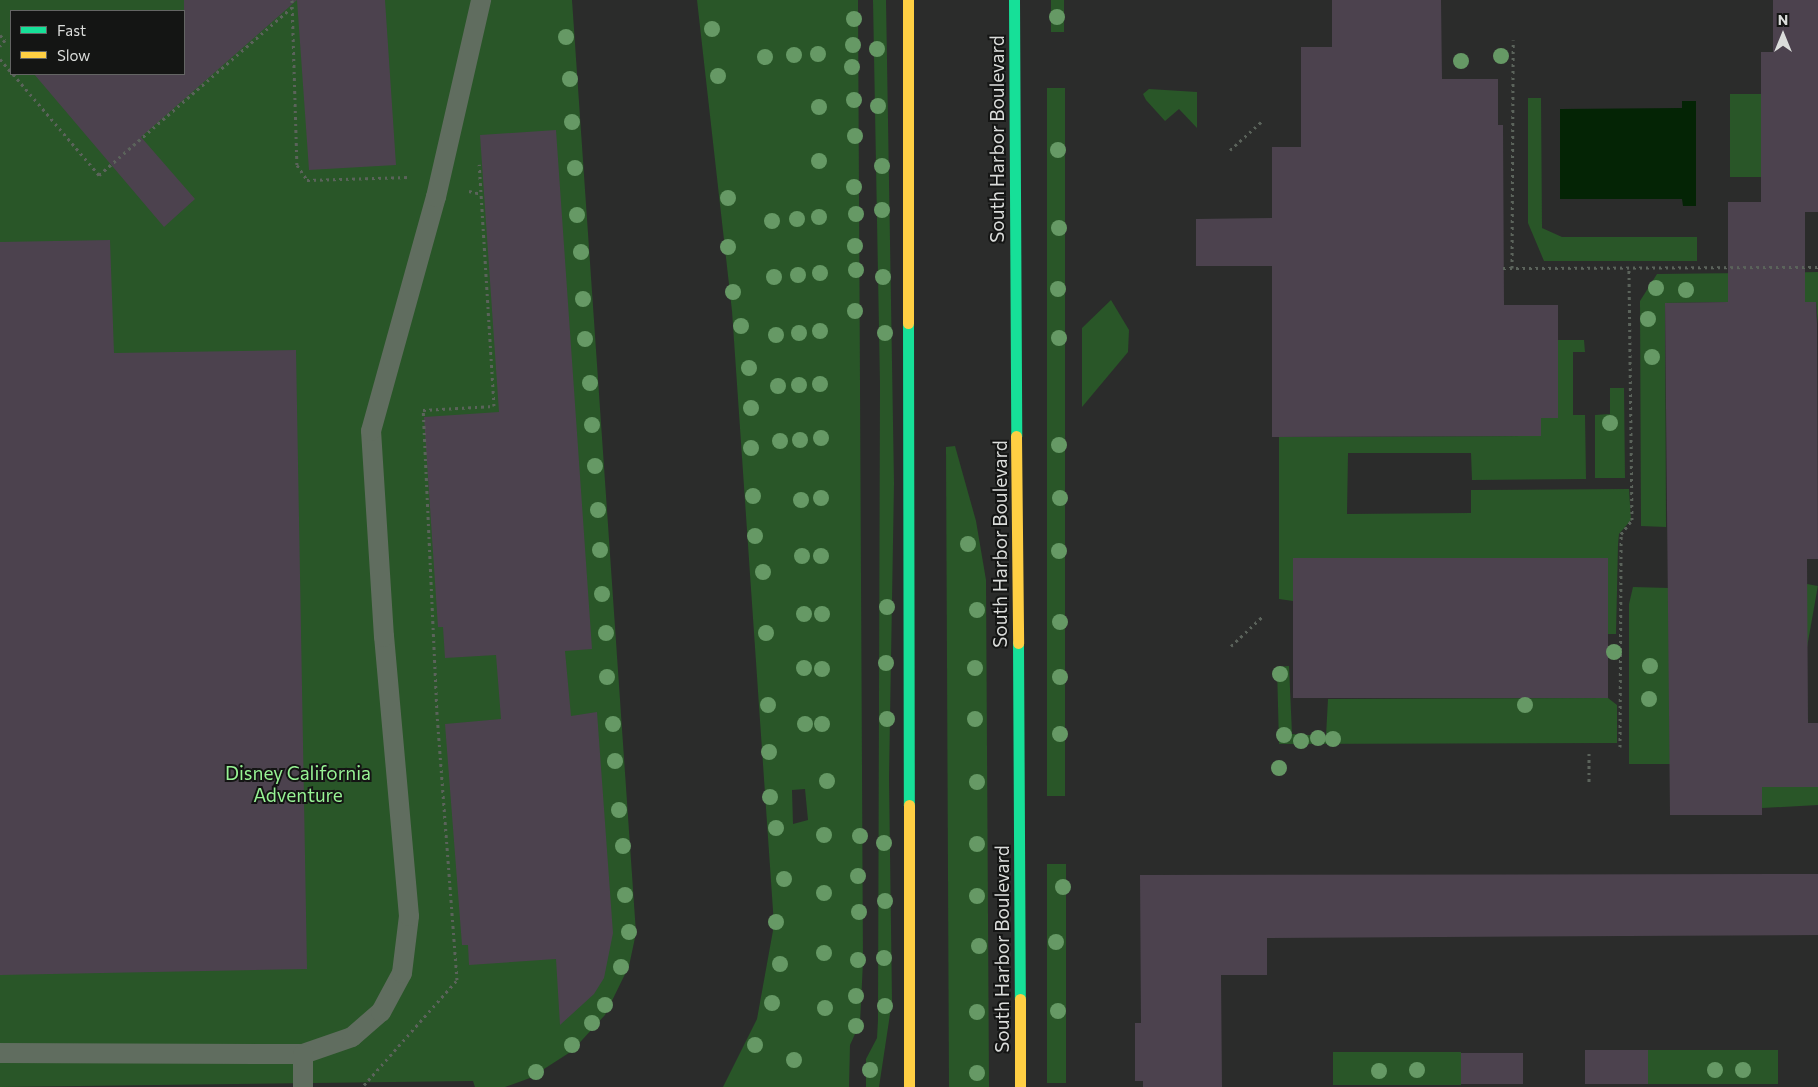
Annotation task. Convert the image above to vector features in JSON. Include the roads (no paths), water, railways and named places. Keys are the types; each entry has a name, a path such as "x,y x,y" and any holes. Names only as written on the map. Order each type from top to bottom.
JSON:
{"main road":[{"path":"908,0 909,1087"},
{"name":"South Harbor Boulevard","path":"1014,0 1020,1087"}],"lane":[{"path":"0,1053 303,1054 352,1037 381,1012 402,973 409,943 371,431 439,183 481,0"},
{"path":"303,1054 303,1087"}],"park label":[{"name":"Disney California Adventure","path":"298,784"}]}
